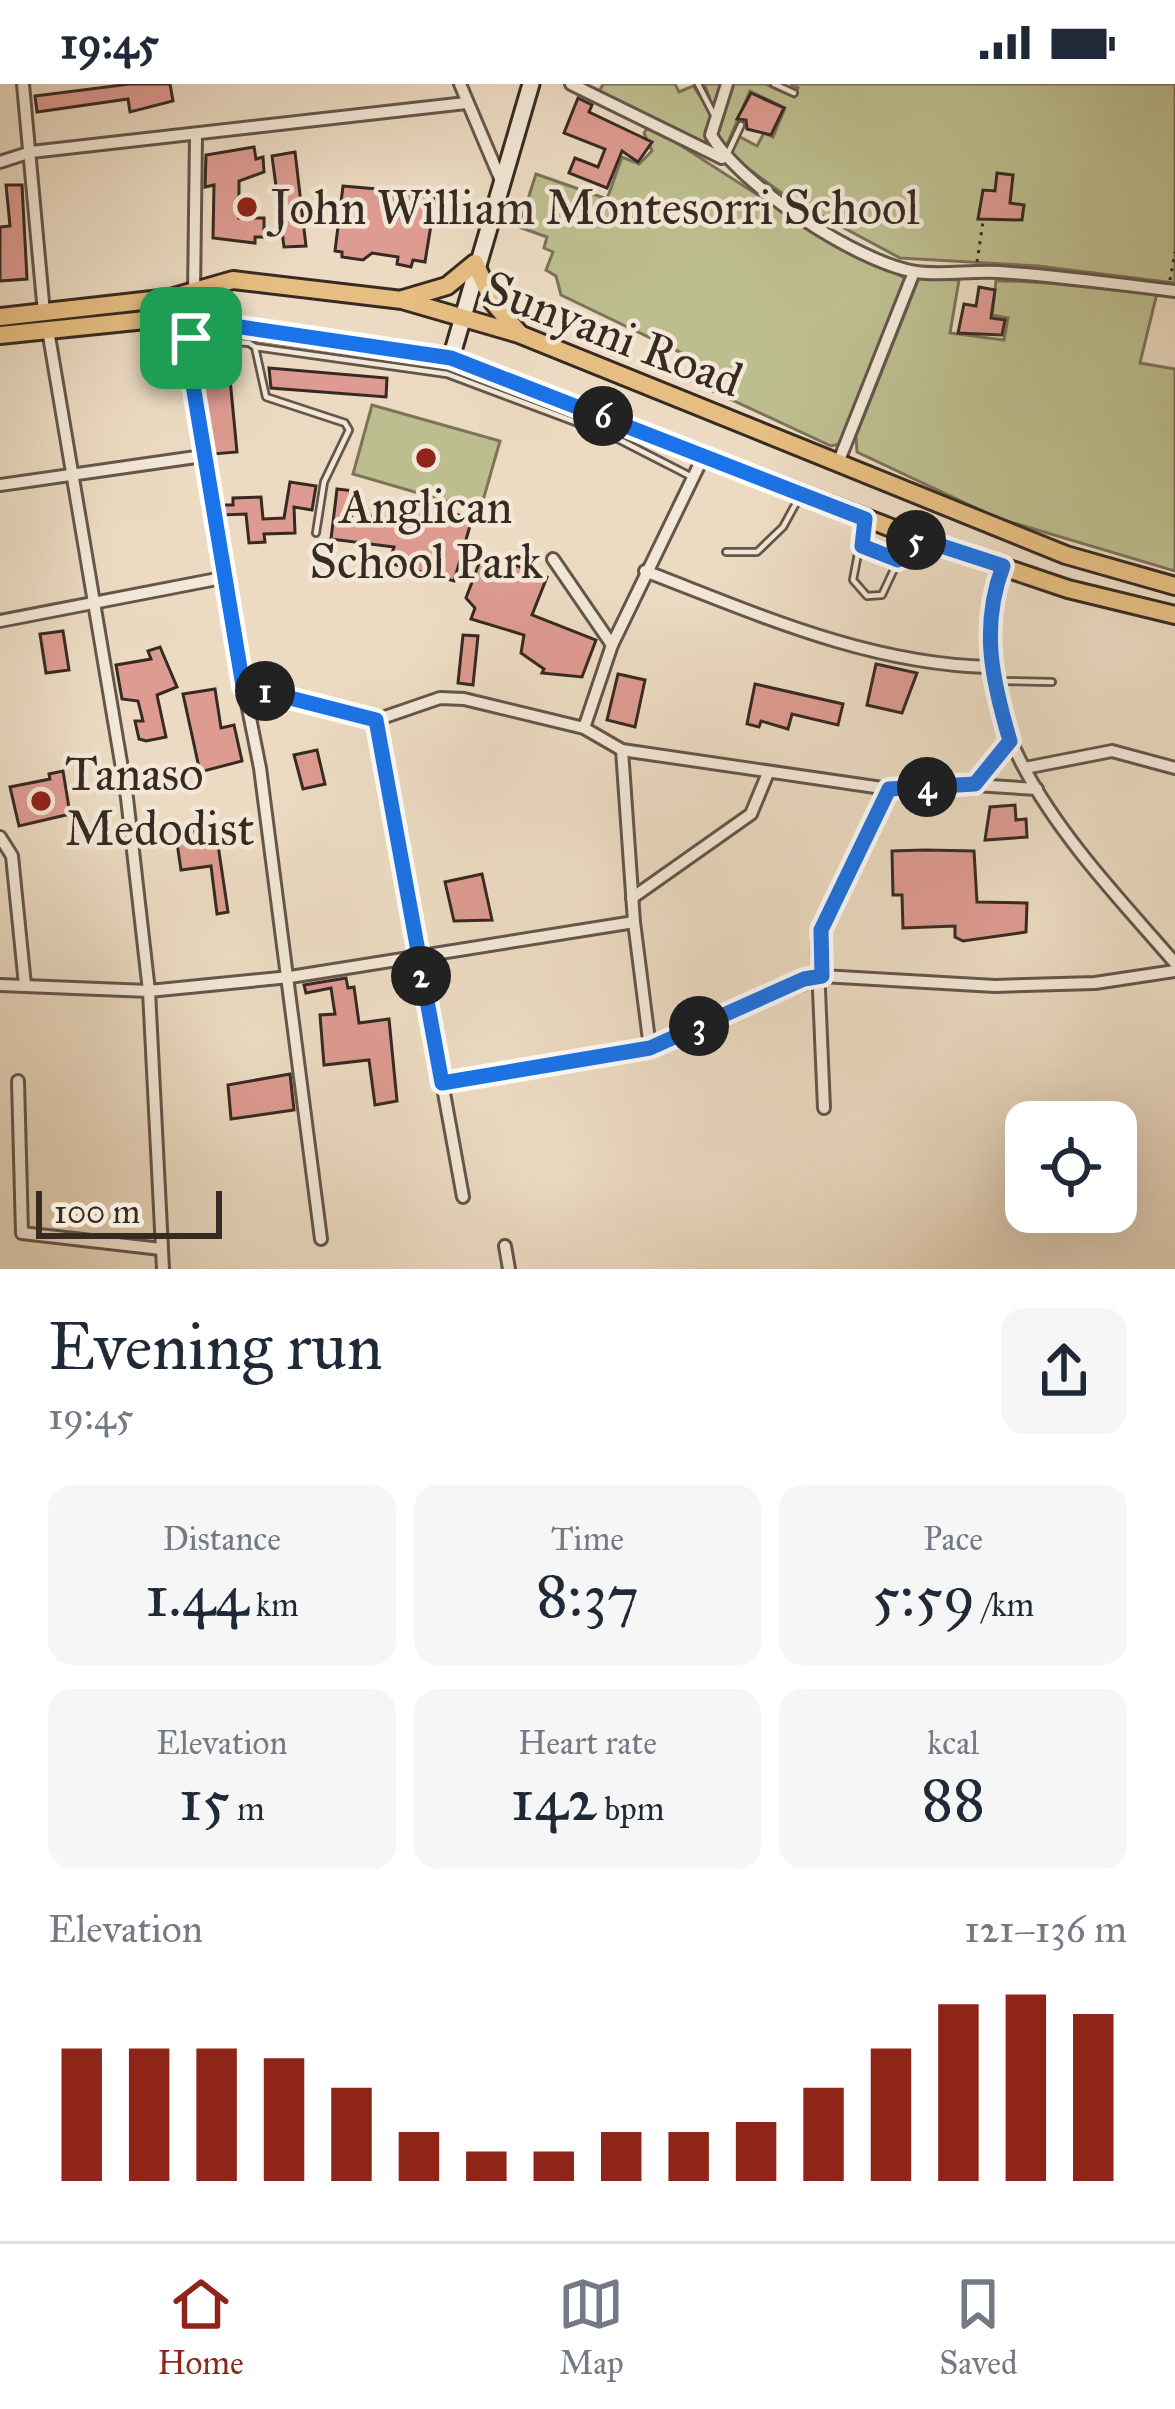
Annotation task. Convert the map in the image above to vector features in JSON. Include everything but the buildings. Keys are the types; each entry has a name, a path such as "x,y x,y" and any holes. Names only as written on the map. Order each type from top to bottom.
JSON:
{"main road":[{"path":"402,300 447,286 475,263 493,302 519,334"},
{"name":"Sunyani Road","path":"0,335 46,321 194,293 233,280 402,300 519,334 1066,555 1175,586"},
{"name":"Sunyani Road","path":"0,317 192,329 451,358 920,539 1068,590 1175,615"}],"street":[{"path":"22,84 46,321 69,475 97,602 149,991 163,1269"},
{"path":"460,84 502,183"},
{"path":"451,358 531,84"},
{"path":"571,84 724,159 795,215 914,272 976,271 1172,291"},
{"path":"724,159 711,135 713,115 728,84"},
{"path":"0,162 31,152 466,103"},
{"path":"194,293 196,137"},
{"path":"838,463 914,272"},
{"path":"192,329 203,456 290,977 321,1239"},
{"path":"584,728 612,645 704,455"},
{"path":"0,485 203,456"},
{"path":"553,559 612,645"},
{"path":"442,1083 650,1048 804,979 822,976 995,986 1095,983 1175,967 1066,837 1010,741 989,667 991,598 1003,566"},
{"path":"645,571 833,641 889,656 989,667"},
{"path":"0,621 222,578"},
{"path":"243,686 376,720 440,698 584,728 622,750 889,789 975,784 1037,789"},
{"path":"376,720 463,1197"},
{"path":"975,784 1010,741"},
{"path":"622,750 634,922 650,1048"},
{"path":"1025,768 1112,752 1175,768"},
{"path":"632,898 751,814 768,773"},
{"path":"824,1108 821,930 889,789"},
{"path":"0,837 12,856 25,985"},
{"path":"0,985 149,991 290,977 634,922"},
{"path":"18,1081 22,1233 161,1249"},
{"path":"505,1246 508,1269"}],"lane":[{"path":"698,84 713,115"},
{"path":"774,84 794,93"},
{"path":"724,159 741,125"},
{"path":"192,329 255,347 447,374 610,435 696,479"},
{"path":"255,347 266,398 338,417 349,430 324,482 316,533"},
{"path":"726,552 757,552 773,538 803,491"},
{"path":"865,519 853,585 867,596 883,595 898,560 920,539"},
{"path":"862,546 898,560"},
{"path":"993,681 1052,682"}],"path":[{"path":"976,271 982,222"},
{"path":"1172,291 1175,252"}],"green space":[{"path":"603,84 675,84 679,92 693,86 702,99 709,96 704,84 765,84 794,97 798,88 790,84 1175,84 1175,283 1038,266 900,258 790,199 731,156 738,136 757,146 764,133 773,137 785,108 750,91 726,147 712,149 599,92"},
{"path":"649,125 775,206 905,278 840,444 831,446 687,379 696,360 561,295 556,276 546,270 553,252 544,248 547,237 519,227 536,174 607,199 622,157 639,164 652,151 644,133"},
{"path":"919,278 959,280 950,333 1004,340 1008,318 992,315 996,281 1157,293 1140,363 1175,369 1175,571 997,518 857,452 856,436"},
{"name":"Anglican School Park","path":"372,405 500,441 480,511 353,474"}],"place":[{"name":"John William Montesorri School","path":"247,207"},
{"name":"Anglican School Park","path":"426,458"},
{"name":"Tanaso Medodist","path":"41,801"}],"route":[{"path":"193,320 451,358 528,384 865,519 862,546 898,560 909,544 920,539 1003,566 991,598 989,667 1010,741 975,784 889,789 821,930 822,976 804,979 650,1048 442,1083 376,720 243,686 203,456 191,338 193,320"}]}
